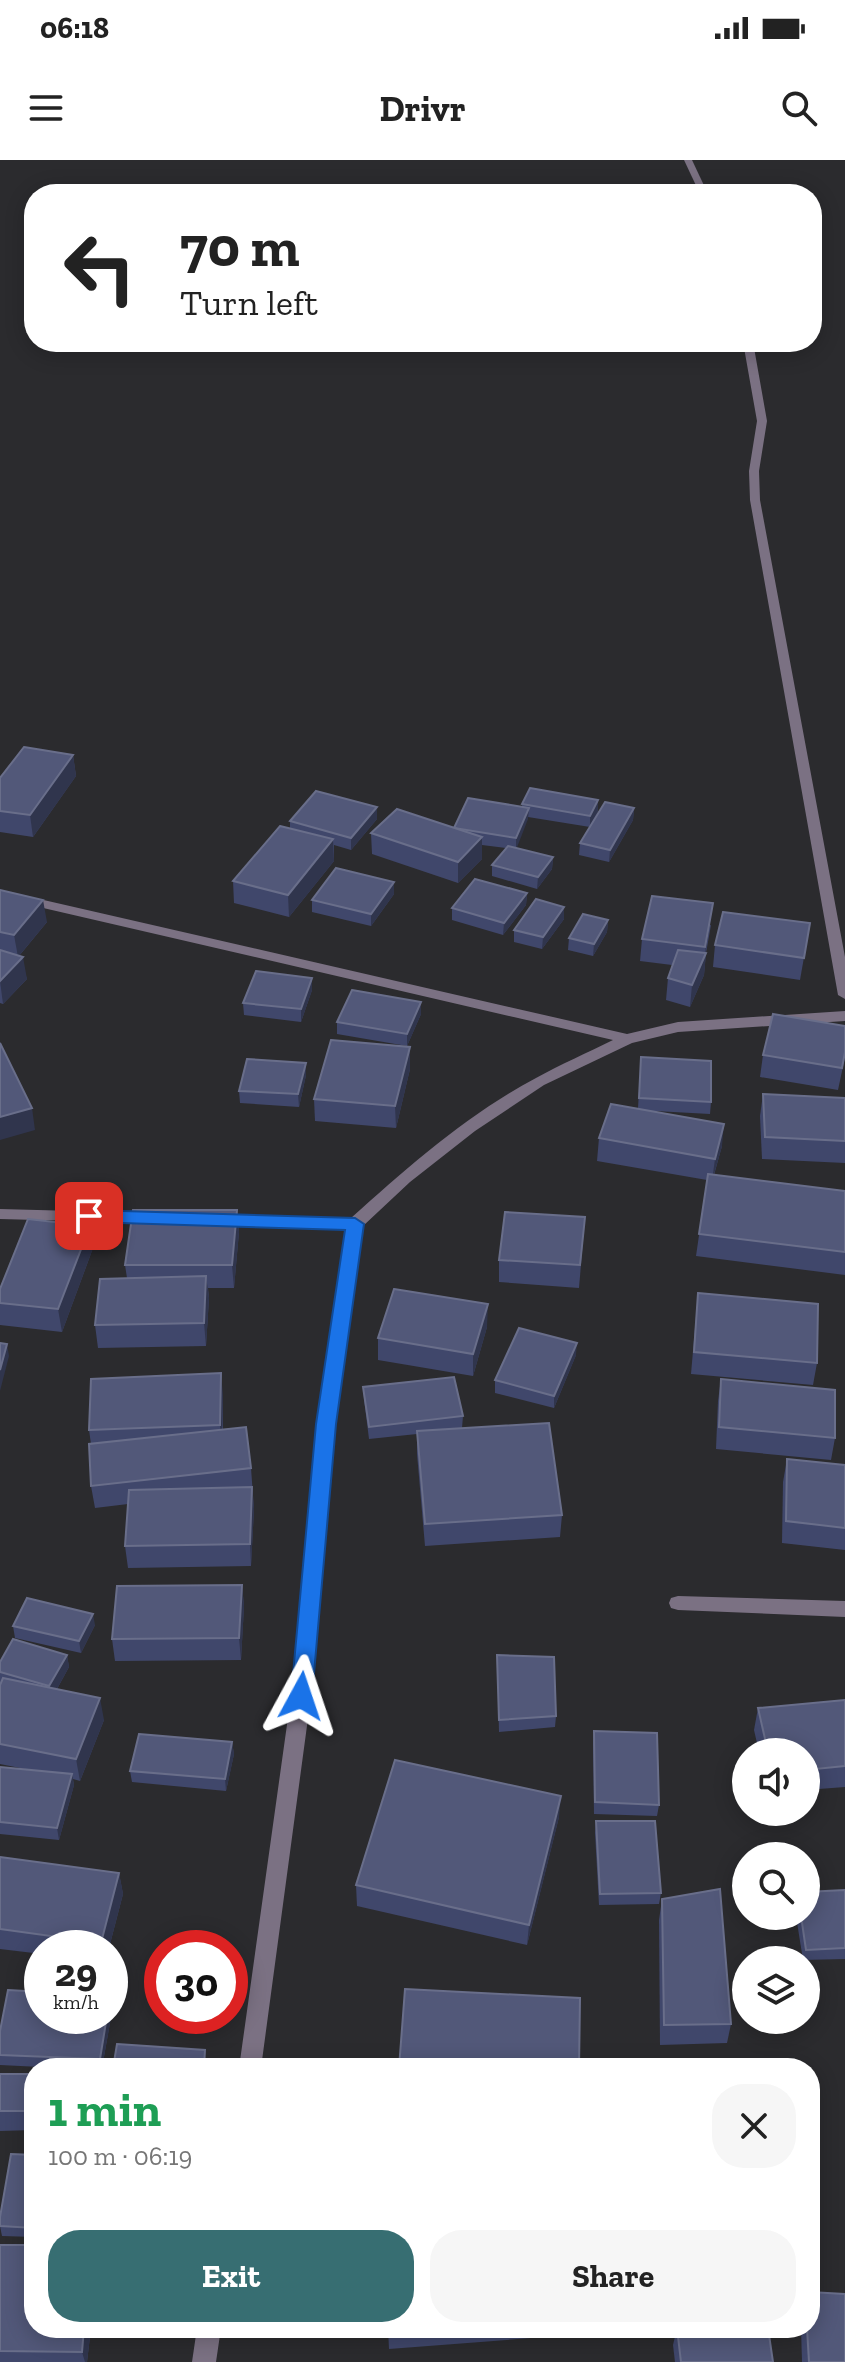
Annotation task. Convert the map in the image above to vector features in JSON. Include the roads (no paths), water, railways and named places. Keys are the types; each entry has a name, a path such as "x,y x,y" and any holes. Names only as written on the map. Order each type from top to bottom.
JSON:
{"street":[{"path":"688,160 699,184"},
{"path":"750,352 762,421 754,471 755,500 845,995"},
{"path":"0,894 627,1039"},
{"path":"251,2058 301,1696 326,1424 355,1224 405,1178 470,1127 539,1082 627,1039 678,1027 845,1016"},
{"path":"0,1214 170,1219"},
{"path":"201,1219 355,1224"},
{"path":"678,1603 845,1609"},
{"path":"204,2362 208,2338"}]}
